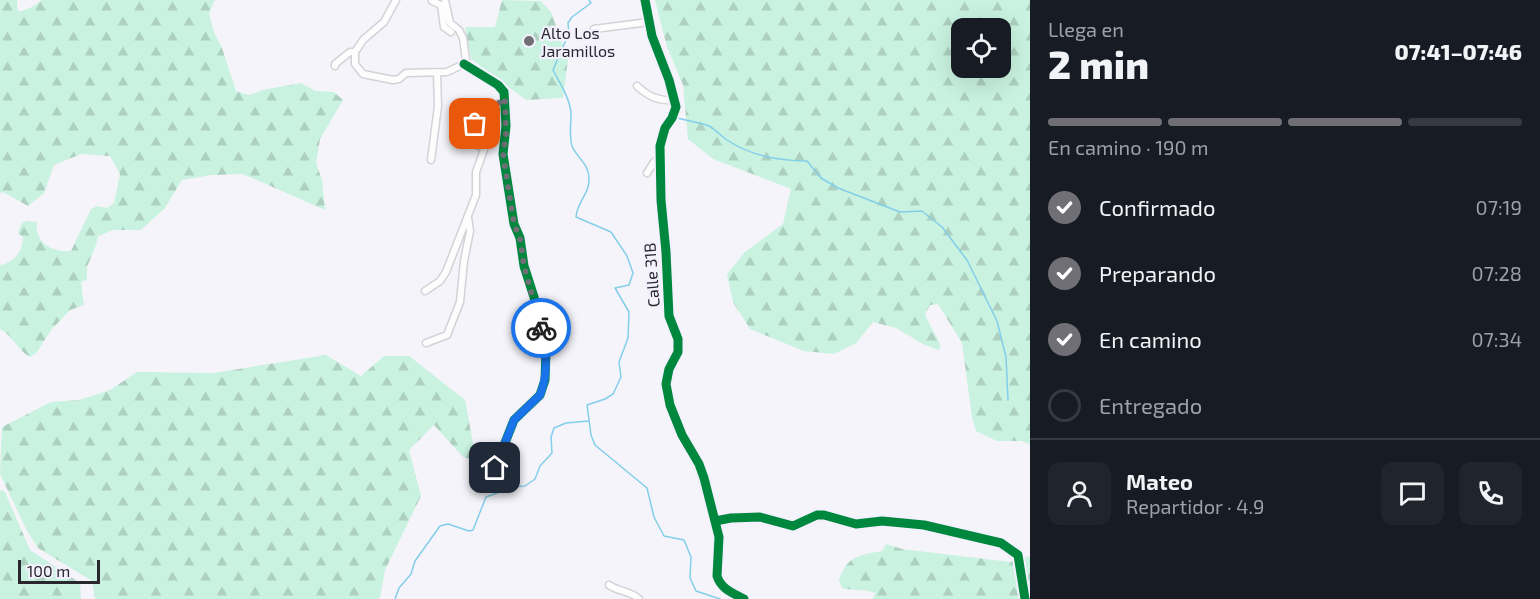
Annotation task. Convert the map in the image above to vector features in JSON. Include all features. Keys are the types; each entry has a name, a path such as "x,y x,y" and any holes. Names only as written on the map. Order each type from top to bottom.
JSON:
{"street":[{"path":"396,0 384,22 363,40 355,52 355,64 366,75 393,80 399,79 406,73 437,73 452,70 464,64 466,60 463,38 459,30 450,23 445,0"},
{"path":"432,0 441,5 444,27 451,32"},
{"path":"637,86 648,96 659,100 675,101 656,49 645,0"},
{"path":"594,29 649,22"},
{"path":"335,66 350,52 355,52"},
{"path":"464,64 498,85 505,98 506,133 503,154 514,224 520,238 524,266 534,297 546,351 546,374 540,395 514,420 495,468"},
{"path":"431,160 438,106 437,73"},
{"path":"478,146 480,143 458,135 505,98"},
{"name":"Calle 31B","path":"675,101 676,107 672,118 661,139 660,160 669,316 678,339 678,352 669,369 666,384 670,405 682,435 699,464 715,521 719,537 717,576 719,582 744,599"},
{"path":"424,291 440,280 446,272 468,218 476,195 476,172 493,131 495,107"},
{"path":"647,173 654,162 660,160"},
{"path":"426,343 447,335 460,302 470,231 468,218"},
{"path":"715,521 759,517 793,526 817,515 825,515 856,524 882,521 924,525 1001,543 1018,555 1025,599"},
{"path":"609,585 639,599"}],"green space":[{"path":"0,0 17,0 18,11 22,11 42,0 215,0 209,13 236,91 249,95 301,83 315,91 334,92 343,100 320,139 316,163 322,180 325,210 243,174 212,175 182,180 165,208 141,230 113,230 98,236 87,267 87,279 81,282 84,305 70,310 51,330 37,352 30,357 0,329 0,265 10,262 19,251 23,237 18,233 22,223 28,221 37,222 39,236 46,245 58,250 71,251 91,209 97,206 107,208 114,203 120,174 110,156 81,154 54,165 44,193 28,206 3,192 0,193"},
{"path":"502,0 541,1 551,12 568,59 563,98 526,100 471,59 465,27 495,27"},
{"path":"655,0 1030,0 1030,444 1021,441 997,441 976,431 962,343 938,304 930,305 925,314 941,347 938,350 896,328 873,322 856,343 834,354 804,351 750,329 733,302 727,274 745,252 783,224 791,189 713,159 688,139 683,85 667,47"},
{"path":"326,355 361,376 384,356 409,356 465,400 475,454 470,459 463,457 434,425 409,450 421,496 385,570 378,599 95,599 92,581 38,548 27,531 0,474 2,427 51,402 79,400 110,390 137,372 214,373"},
{"path":"2,490 5,492 30,550 80,583 81,599 0,599 0,492"},
{"path":"886,544 902,549 1010,562 1030,556 1030,599 873,599 875,593 842,588 839,580 850,561 882,551"}],"waterway":[{"path":"589,0 591,3 572,17 568,23 569,33 553,70 569,102 572,146 588,173 588,188 576,217 611,232 627,256 633,273 629,285 615,288 629,312 628,338 619,362 621,377 613,394 587,405 591,435 595,445 647,488 654,517 664,536 684,540 691,557 690,578 696,591 720,599"},
{"path":"678,118 709,126 727,140 756,154 776,159 807,161 821,178 838,188 900,212 922,211 942,227 967,260 997,321 1006,357 1008,400"},
{"path":"395,599 399,588 411,574 415,561 440,526 448,524 469,531 473,530 486,497 497,493 500,488 525,486 535,479 540,466 552,453 551,437 554,428 566,423 589,421"}],"cycle path":[{"path":"645,0 652,36 669,80 676,107 665,128 660,146 661,200 669,316 678,339 678,352 669,369 666,384 670,405 682,435 699,464 704,478 719,537 717,576 724,587 744,599"},
{"path":"464,64 498,85 504,92 506,126 503,154 514,224 520,238 524,266 534,297 546,351 545,380 540,395 514,420 495,468"},
{"path":"715,521 760,517 793,526 817,515 824,515 856,524 882,521 924,525 1001,543 1018,555 1025,599"}],"way so far":[{"path":"475,124 505,98 506,133 503,154 514,224 520,238 524,266 541,328"}],"place":[{"name":"Alto Los Jaramillos","path":"529,41"}],"route":[{"path":"495,468 514,420 528,408 542,390 546,374 546,351 541,328"}]}
